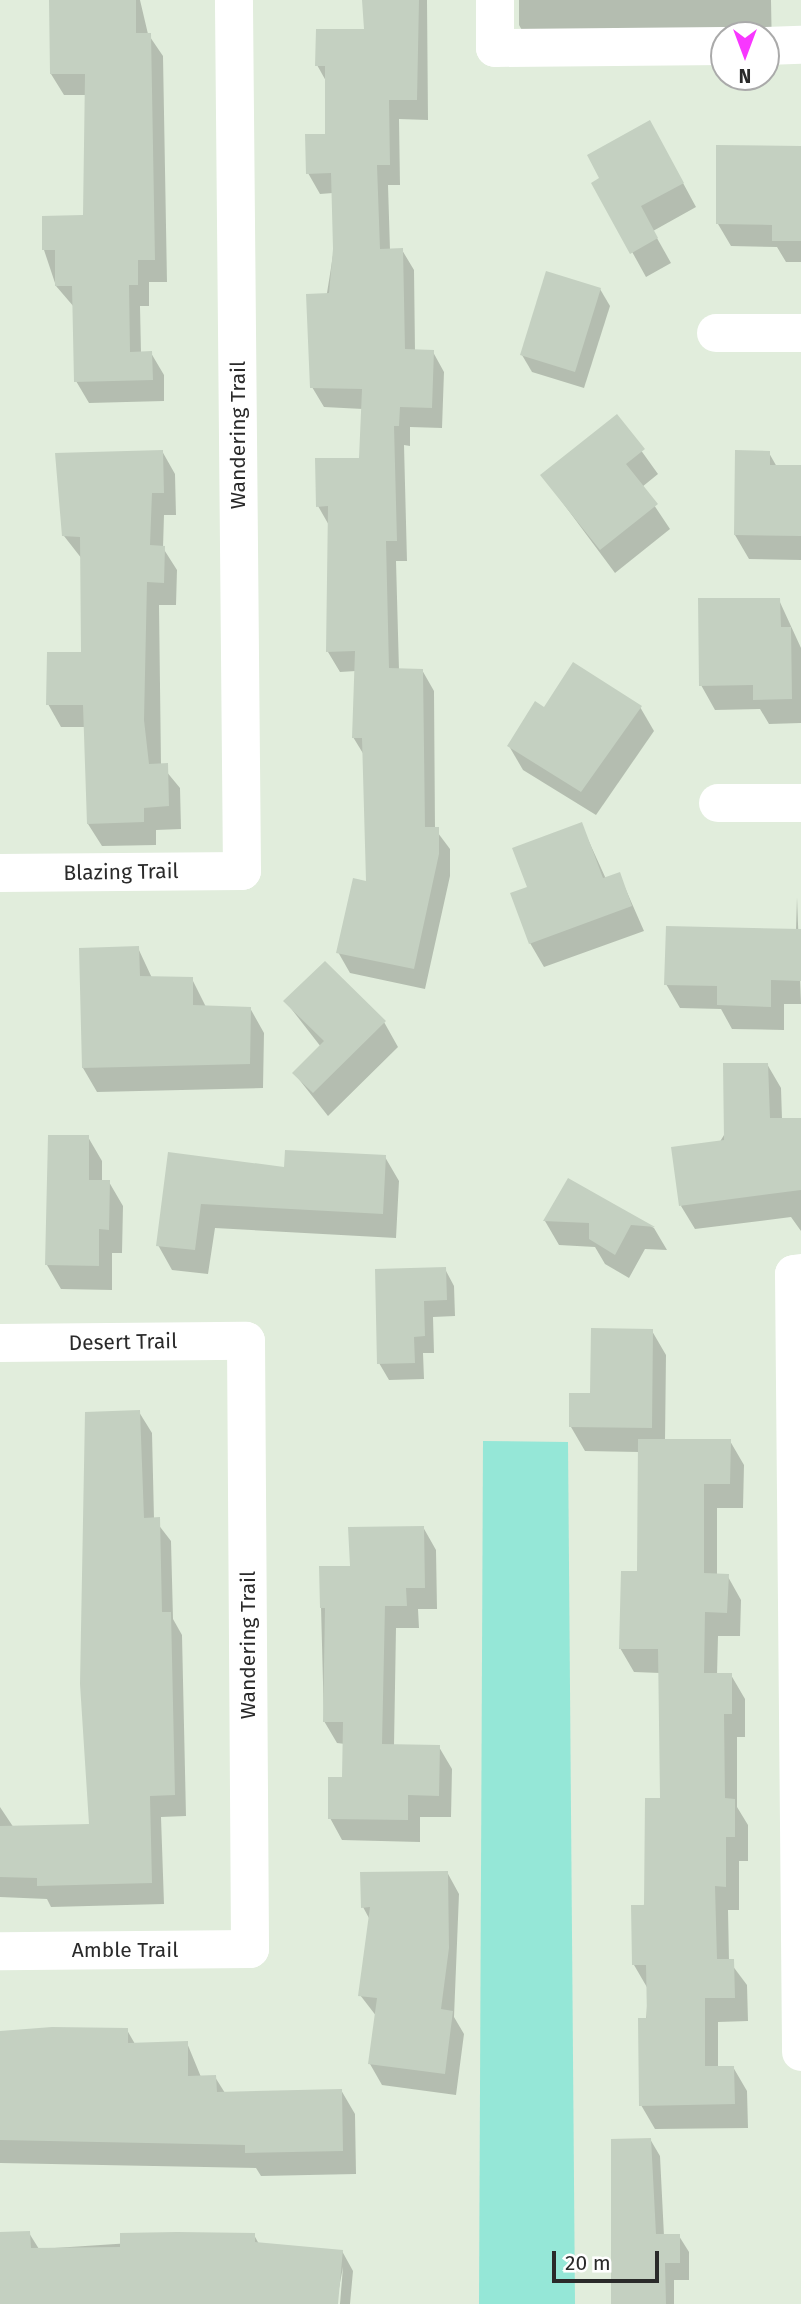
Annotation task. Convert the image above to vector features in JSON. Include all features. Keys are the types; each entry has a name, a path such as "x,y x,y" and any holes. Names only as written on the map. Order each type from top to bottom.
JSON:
{"street":[{"name":"Wandering Trail","path":"234,0 242,871"},
{"path":"495,0 495,48 710,46"},
{"path":"780,46 801,45"},
{"path":"716,333 801,332"},
{"path":"718,803 801,803"},
{"name":"Blazing Trail","path":"0,873 242,871"},
{"path":"798,1273 801,2052"},
{"name":"Wandering Trail","path":"246,1341 250,1949"},
{"name":"Desert Trail","path":"0,1343 246,1341"},
{"name":"Amble Trail","path":"0,1951 250,1949"}],"shaded area":[{"path":"483,1441 568,1442 575,2304 479,2304"}],"building":[{"path":"49,0 136,0 136,33 151,33 155,260 138,260 138,285 129,285 130,352 152,351 153,380 74,382 72,286 55,286 55,250 42,250 42,216 83,215 85,74 50,74"},
{"path":"362,0 419,0 417,100 389,100 390,165 377,165 380,249 403,248 405,349 434,350 432,408 400,407 399,426 394,426 397,541 386,541 389,668 423,669 425,827 439,827 439,854 414,969 336,953 353,878 366,881 362,738 352,738 355,651 326,652 328,506 316,507 315,458 359,458 362,389 310,388 306,294 329,293 333,249 331,173 306,174 305,134 325,134 325,66 315,66 316,29 364,29"},
{"path":"650,120 684,183 641,206 658,238 630,254 591,183 599,178 587,155"},
{"path":"716,145 801,146 801,241 772,241 772,225 716,224"},
{"path":"546,271 601,288 575,372 520,355"},
{"path":"617,414 645,449 626,464 658,504 600,550 540,475"},
{"path":"163,450 164,493 152,493 150,545 165,546 164,583 147,582 144,720 149,764 168,763 169,806 144,808 144,822 87,824 83,705 46,705 47,652 81,652 80,537 62,536 55,453"},
{"path":"735,450 770,451 770,465 801,465 801,536 734,535"},
{"path":"698,598 780,598 781,627 791,627 792,699 753,700 753,685 699,686"},
{"path":"573,662 642,706 581,792 507,746 535,701 544,707"},
{"path":"582,822 603,878 620,872 632,906 529,944 510,893 527,887 512,848"},
{"path":"666,926 801,929 801,981 771,980 771,1007 717,1005 717,986 664,985"},
{"path":"139,946 140,976 193,977 193,1005 251,1007 250,1064 82,1068 79,948"},
{"path":"325,961 386,1021 313,1093 292,1073 324,1041 283,1001"},
{"path":"723,1063 768,1063 770,1118 801,1118 801,1190 679,1206 671,1147 724,1140"},
{"path":"48,1135 89,1135 89,1180 110,1180 109,1230 99,1229 99,1266 45,1265"},
{"path":"285,1150 386,1155 383,1214 201,1204 195,1250 156,1246 168,1152 284,1167"},
{"path":"568,1178 655,1227 631,1225 615,1255 589,1239 589,1223 543,1221"},
{"path":"446,1267 447,1300 424,1301 425,1336 414,1337 415,1363 377,1364 375,1269"},
{"path":"591,1328 653,1329 652,1428 569,1427 569,1393 590,1393"},
{"path":"140,1410 144,1518 160,1517 162,1612 171,1612 175,1795 150,1796 152,1883 37,1886 37,1878 0,1877 0,1826 89,1824 80,1684 85,1412"},
{"path":"638,1439 731,1439 730,1484 704,1484 704,1573 729,1574 727,1613 705,1612 704,1673 732,1673 732,1714 724,1714 725,1798 735,1799 735,1837 726,1837 726,1887 715,1886 717,1959 734,1959 735,1998 705,1998 705,2066 734,2066 735,2104 639,2106 638,2018 647,2018 646,1965 632,1965 631,1905 644,1905 645,1798 660,1798 658,1649 619,1649 621,1571 637,1571"},
{"path":"424,1526 425,1588 406,1588 407,1606 385,1606 382,1744 440,1745 439,1796 408,1795 408,1820 328,1819 328,1777 342,1777 343,1722 323,1722 325,1608 320,1608 319,1566 350,1566 348,1527"},
{"path":"448,1871 449,1948 441,2009 453,2011 445,2074 368,2064 377,1998 358,1996 370,1907 361,1908 360,1872"},
{"path":"52,2027 128,2028 128,2043 188,2041 188,2076 216,2075 217,2092 342,2089 343,2151 245,2153 245,2145 0,2140 0,2031"},
{"path":"651,2138 656,2234 680,2234 680,2263 665,2263 666,2304 611,2304 611,2139"},
{"path":"30,2231 31,2248 120,2247 120,2233 177,2232 255,2233 255,2242 343,2250 338,2304 0,2304 0,2232"}]}
